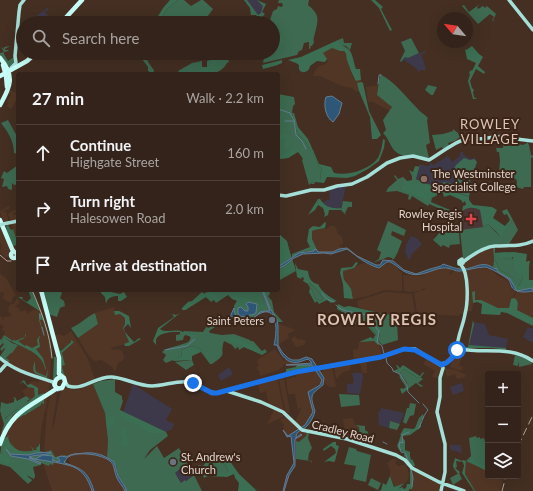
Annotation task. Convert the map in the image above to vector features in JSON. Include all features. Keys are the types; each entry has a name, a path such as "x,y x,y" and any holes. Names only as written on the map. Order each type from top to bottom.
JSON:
{"highway":[{"path":"68,16 83,0"},
{"path":"0,59 10,80"},
{"path":"6,71 24,60"},
{"path":"0,104 6,94 13,70 19,63"},
{"path":"0,104 8,84 6,71"},
{"path":"1,223 15,257"},
{"path":"0,444 6,429 15,417 62,377 59,374 59,358 41,292"},
{"path":"0,440 6,426 13,417 51,391 56,383 58,370 57,358 47,314"}],"main road":[{"path":"19,16 20,5 24,0"},
{"path":"509,0 533,30"},
{"path":"6,71 16,63 16,47"},
{"path":"280,196 311,190 324,190 336,186 352,184 367,177 387,162 413,156 429,160 461,140 468,138 501,136 533,141"},
{"path":"1,223 16,222"},
{"path":"458,352 457,345 460,329 466,315 467,295 463,266 472,255 491,247 521,246 533,241"},
{"path":"0,358 5,365 56,383 74,387 83,386 91,382 110,377 150,386 188,382 200,386 212,393 227,391 292,373 381,357 408,349 415,350 443,365"},
{"path":"441,491 444,483 445,469 444,441 437,412 440,397 440,378 443,365 458,352 466,350 506,351 518,354 533,361"},
{"path":"0,371 5,365"},
{"name":"Cradley Road","path":"227,391 261,402 279,410 300,429 345,439 392,453 400,457 410,467 464,491"}],"shaded area":[{"path":"244,0 259,0 260,3 266,4 262,12 265,14 263,16 251,15 250,8"},
{"path":"48,7 49,9 45,12 48,16 37,16"},
{"path":"411,38 419,54 425,51 425,53 421,55 426,70 420,70 418,73 417,69 404,60 401,62 400,61 405,51 401,42"},
{"path":"332,48 344,51 347,54 347,60 351,67 353,78 356,81 361,80 363,89 357,92 352,88 342,86 320,76 313,76 319,66 328,62 323,53"},
{"path":"378,85 377,95 392,106 390,111 373,102 368,102 366,87"},
{"path":"9,89 16,93 16,101 11,109 7,106 9,103 7,102 11,95 8,93"},
{"path":"460,152 463,152 463,154 470,159 475,158 477,162 475,171 472,174 470,181 473,183 469,197 449,190 426,186 416,179 420,165 429,166 431,162 433,165 448,156 452,162 460,156"},
{"path":"346,186 341,208 331,208 325,205 323,202 330,199 329,189"},
{"path":"9,206 10,208 2,212 6,212 9,222 4,223 0,211"},
{"name":"Rowley Regis Hospital","path":"469,207 481,210 483,227 460,230 462,211"},
{"path":"15,209 16,212 13,213 14,215 16,214 16,221 11,222 8,214"},
{"path":"16,223 16,238 11,224"},
{"path":"0,226 10,253 6,258 0,252 2,246 0,242"},
{"path":"330,226 335,226 338,234 342,237 343,244 338,246 343,248 333,252 318,252 312,239 312,231 314,228 326,229"},
{"path":"411,236 417,238 422,244 411,255 410,260 405,252 406,245"},
{"path":"493,248 493,267 483,264 465,269 463,264 464,262 483,251"},
{"path":"364,263 378,269 388,263 394,265 402,273 402,291 384,290 368,296 353,299 351,290 345,283 341,268 352,267"},
{"path":"446,268 453,269 449,273 450,275 455,270 464,272 466,296 464,315 460,314 459,316 417,313 414,293 426,289 424,288 419,291 409,292 404,291 403,275 421,276 433,270"},
{"path":"482,268 490,269 498,276 507,280 512,290 516,292 511,299 509,308 498,308 477,302 473,303 472,311 467,311 466,271"},
{"path":"0,274 6,278 16,295 13,297 11,303 3,299 4,293 0,292"},
{"path":"385,292 412,294 415,313 397,315 384,314 358,307 357,301"},
{"path":"517,292 533,292 533,318 512,308 513,298"},
{"path":"17,298 20,302 15,307 20,308 19,310 21,312 25,310 28,314 34,309 42,313 48,337 51,360 49,391 41,430 40,444 37,450 29,452 15,450 8,440 3,441 1,434 13,415 46,394 42,393 28,402 27,401 30,400 22,391 28,387 27,386 31,382 35,381 37,383 40,381 41,377 24,371 4,361 18,345 28,349 40,358 46,368 36,349 38,346 32,348 25,346 18,341 19,340 13,342 4,335 5,332 2,329 4,327 0,324 0,316 2,317 3,321 4,317 9,317 12,314 8,312 8,308 12,303 14,304"},
{"path":"114,307 115,315 120,314 125,318 123,328 129,343 111,348 112,350 118,349 122,351 124,357 123,360 118,363 115,372 113,368 102,360 94,361 78,338 98,324 95,313"},
{"path":"475,322 485,324 489,335 508,339 506,348 469,348 473,324"},
{"path":"280,324 296,330 288,334 289,338 279,344 279,325"},
{"path":"528,327 533,329 533,343 523,337"},
{"path":"71,331 88,359 95,379 76,386 68,385 62,365 65,365 62,353 73,342 71,341 62,351 59,349 55,335 58,334 64,336"},
{"path":"295,336 298,340 300,339 306,341 304,345 296,347 291,339"},
{"path":"374,341 380,347 382,356 354,361 353,350 358,349 359,342"},
{"path":"275,349 284,361 286,359 291,362 297,362 297,364 284,365 279,370 260,376 256,367 259,366 257,360"},
{"path":"456,354 462,356 459,366 463,367 461,371 450,367"},
{"path":"427,358 441,368 439,377 435,378 432,376 435,371 423,364"},
{"path":"367,361 367,373 363,373 359,362"},
{"path":"350,363 351,370 343,372 336,379 334,367"},
{"path":"229,367 233,374 221,381 218,375"},
{"path":"332,367 336,387 329,387 325,383 324,377 321,373 324,370 323,368"},
{"path":"444,368 456,370 466,375 465,377 457,379 455,374 447,377 447,375 445,375 446,372 443,370"},
{"path":"316,369 322,378 322,382 308,392 313,412 305,425 301,428 295,422 302,407 298,410 295,394 288,394 286,379 296,377 296,374"},
{"path":"352,373 362,373 363,377 360,394 347,393 347,384 354,383"},
{"path":"277,378 284,411 269,405 266,391 260,393 258,383"},
{"path":"284,379 290,412 286,413 279,380"},
{"path":"462,383 464,391 453,395 450,387"},
{"path":"93,384 105,413 108,441 107,457 95,453 113,463 116,474 126,491 94,491 90,481 93,491 52,491 43,463 53,462 70,465 68,456 55,457 44,451 47,411 51,394 57,393 53,429 61,390 65,388 76,390"},
{"path":"133,384 172,409 166,420 174,424 172,429 166,432 123,412"},
{"path":"381,408 404,413 400,424 390,421 389,428 379,425 378,412 380,412"},
{"path":"274,409 285,416 268,424 268,423"},
{"path":"287,416 300,429 287,437 283,430 284,425 280,420"},
{"path":"353,418 355,425 359,427 360,435 358,441 346,438 343,419"},
{"path":"300,430 307,432 306,436 299,442 296,441 296,435"},
{"path":"450,445 461,445 462,453 451,450"},
{"path":"392,459 397,460 395,463 398,466 406,464 409,474 407,482 395,487 390,476 390,470 387,463"},
{"path":"466,462 470,462 485,470 485,479 503,479 500,491 474,491 465,474"},
{"path":"187,463 194,475 181,483 174,472"},
{"path":"411,469 442,484 440,491 409,491 413,478"}],"green space":[{"path":"170,0 178,0 166,10 163,16 158,16"},
{"path":"178,0 184,0 191,6 203,0 213,9 208,16 163,16 166,10"},
{"path":"244,0 247,0 258,15 261,13 263,6 257,0 266,4 262,12 265,14 263,16 251,15 250,8"},
{"path":"279,0 309,0 308,5 317,17 313,46 310,46 311,48 309,49 309,42 304,43 302,50 299,51 297,55 280,59 280,16 271,16 273,11 277,9 278,6 283,6 282,3 278,3"},
{"path":"371,0 375,0 383,7 381,9 392,30 390,31 379,8"},
{"path":"480,4 477,7 478,9 483,6 485,8 487,6 496,14 493,20 495,22 492,20 494,17 490,14 478,24 473,18 473,12 469,12"},
{"path":"464,5 469,12 462,6"},
{"path":"282,36 283,42 280,46 280,37"},
{"path":"343,38 344,43 352,43 350,50 346,46 341,45 338,40"},
{"path":"411,38 419,53 408,58 405,57 401,62 400,61 405,51 401,42"},
{"path":"338,40 351,53 356,69 360,69 361,80 355,80 344,51 332,48 323,53 327,59 325,62 317,61 310,66 306,72 301,72 299,65 288,60 301,57"},
{"path":"10,46 5,49 9,51 4,52 1,47 4,49 4,47"},
{"path":"473,47 483,57 478,66 485,72 484,74 476,69 470,81 474,90 474,97 477,99 473,99 468,81 469,73 471,70 472,71 476,63 467,59 465,49 466,50"},
{"path":"4,52 8,61 14,57 15,62 9,67 0,56 0,53"},
{"path":"143,60 147,60 154,70 154,72 148,71 148,67"},
{"path":"228,60 229,62 217,72 178,71 192,63 202,61 202,67 207,67 207,61"},
{"path":"264,60 276,60 263,63"},
{"path":"282,60 282,63 263,69 262,65"},
{"path":"215,61 217,63 214,65 215,66 223,64 213,72 199,72 205,67 213,67 210,63"},
{"path":"380,74 395,85 419,111 428,118 430,143 426,145 429,158 410,157 397,153 383,133 386,130 383,120 392,107 377,95"},
{"path":"357,83 363,83 369,111 381,135 377,139 372,139 370,117"},
{"path":"428,85 437,87 433,95 425,90"},
{"path":"280,94 294,97 295,104 293,106 292,113 297,133 305,141 311,151 313,150 318,165 322,169 320,180 315,180 309,185 303,159 298,152 288,158 280,159"},
{"path":"292,113 294,113 298,127 308,139 319,164 331,167 334,173 352,173 369,166 378,158 383,139 385,140 384,148 379,161 355,176 347,178 327,177 324,183 315,182 314,184 311,184 315,179 320,180 322,169 318,165 313,151 311,151 305,141 297,133"},
{"path":"8,120 16,134 16,154 14,153 10,137 1,123"},
{"path":"453,129 460,137 455,141 448,143 449,146 436,150 432,135 443,134 453,131"},
{"path":"284,133 288,135 291,145 286,149 283,147 287,138 280,140 280,137"},
{"path":"527,141 531,155 533,156 531,158 531,187 524,187 523,189 516,187 516,179 507,177 506,174 499,174 500,160 499,152 497,152 496,148 503,148 503,145 513,146 514,143 523,145 527,143"},
{"path":"293,149 297,152 288,158 280,159 280,155"},
{"path":"464,158 470,160 474,159 477,162 470,181 470,188 472,188 470,190 469,197 442,186 443,182 457,184 456,181 458,176 463,177 461,184 466,186 469,177 458,175 454,169 456,165"},
{"path":"420,165 416,179 426,186 441,193 432,198 431,202 455,212 460,212 459,217 429,204 428,206 412,196 410,200 408,199 409,195 397,191 386,192 388,188 397,180 394,176 395,175 398,179 403,177 407,181 412,180 409,170 413,172 415,166 418,167"},
{"path":"16,166 16,184 12,183 12,190 8,189 7,186 2,187 4,179 1,178 4,171 7,173"},
{"path":"416,166 418,167 414,181 417,184 419,183 419,180 427,184 450,188 450,190 469,197 469,200 473,205 492,207 497,210 493,218 505,226 510,220 507,214 504,215 502,211 507,209 513,220 500,238 488,224 483,227 480,210 471,208 462,211 463,206 466,205 465,201 463,203 461,200 450,195 444,197 443,193 432,194 429,202 402,190 401,187 404,184 402,177 407,181 412,182"},
{"path":"318,199 329,207 341,208 341,210 329,210 328,215 324,217 325,214 323,208 318,205 315,210 308,215"},
{"path":"343,201 352,202 352,207 348,207 345,213 346,215 341,210"},
{"path":"513,220 518,230 509,244 491,246 465,259 463,258 460,230 483,227 488,224 500,237"},
{"path":"388,221 406,230 404,236 392,231 391,235 402,241 396,255 393,260 392,258 388,257 373,263 379,259 381,252 377,250"},
{"path":"325,222 325,228 312,231 312,239 318,252 305,252 292,258 292,254 310,247 307,241 309,229 313,226 320,227"},
{"path":"458,223 460,244 450,245 449,248 443,245 441,247 433,240 444,228 443,225"},
{"path":"8,225 11,230 13,229 16,238 16,245 12,247 7,233 6,226"},
{"path":"280,235 287,243 296,271 280,280"},
{"path":"280,235 287,241 291,257 285,263 280,265 280,254 282,253 280,252"},
{"path":"495,247 495,253 507,252 514,261 523,277 519,286 512,277 500,270 494,260 493,248"},
{"path":"514,252 527,254 526,262 530,261 529,280 533,280 533,289 517,291 508,278 493,267 495,260 500,270 512,277 519,286 523,277 517,273 514,268 513,257 499,258 499,255 495,255 495,253"},
{"path":"356,262 358,263 354,268 343,271 344,280 351,289 353,299 344,298 343,284 340,273 341,268 352,267"},
{"path":"293,263 295,267 292,271 280,275 280,272 286,266"},
{"path":"295,263 298,269 308,271 312,281 318,284 323,292 337,301 331,303 327,300 319,304 317,301 315,303 309,292 310,288 308,284 303,281 304,278 302,277 301,279 297,277","holes":["309,282 319,292 323,299 321,301 315,298"]},
{"path":"309,282 319,292 323,299 321,301 315,298"},
{"path":"475,291 475,300 481,300 498,308 509,308 511,299 516,299 518,303 517,310 533,318 533,326 507,313 501,312 500,315 481,314 482,304 477,302 473,303 472,292"},
{"path":"29,292 33,292 41,312 18,297 23,297 22,299 27,302 31,298"},
{"path":"44,292 62,293 60,298 64,301 65,306 60,308 57,317 48,314"},
{"path":"111,292 120,294 124,292 127,297 121,301 118,301 118,296 112,297 107,300 106,304 105,297 101,293"},
{"path":"202,292 204,294 215,292 214,295 218,299 221,298 218,301 211,297 206,297 186,310 182,310 188,302 192,301"},
{"path":"208,292 270,292 268,296 272,301 274,312 283,322 278,322 270,308 270,311 261,313 247,320 234,308 237,301 228,295 216,303 214,300 211,302 203,294"},
{"path":"231,294 250,301 250,304 248,302 246,305 248,307 248,311 245,311 241,307 238,308 239,314 242,317 254,314 258,310 260,304 264,305 259,312 251,318 246,320 238,319 234,314 234,306 237,301 230,296"},
{"path":"338,304 344,307 349,306 384,314 397,315 397,323 385,318 379,322 381,329 378,340 380,344 378,345 374,341 359,342 371,337 373,339 376,334 369,326 366,315 363,314 362,319 359,318 355,325 345,322 348,320 353,321 358,317 353,313 346,314 337,309"},
{"path":"114,311 119,311 129,316 131,328 128,324 124,328 125,332 134,342 139,338 141,339 129,346 125,346 124,344 129,342 123,328 125,318 120,314 115,315"},
{"path":"39,313 42,314 48,336 51,359 48,337 43,320 40,320 45,340 39,320"},
{"path":"95,313 98,324 78,338 71,328"},
{"path":"180,313 160,329 165,331 180,331 183,333 180,335 180,332 170,332 160,335 156,339 156,345 153,341 158,328 174,317 172,314 176,315"},
{"path":"348,313 353,313 358,317 345,322 346,315"},
{"path":"363,314 366,315 369,326 376,334 375,335 363,321"},
{"path":"385,318 397,323 398,340 382,345 378,340 380,334 378,322 384,320"},
{"path":"473,320 474,324 469,345 506,348 506,350 492,348 464,348 468,347"},
{"path":"210,324 215,327 209,331 210,333 222,335 234,334 253,341 262,351 265,349 267,352 262,355 244,347 239,350 238,347 235,349 232,345 224,341 222,355 212,364 210,364 201,352 202,350 192,346 181,350 182,356 166,363 163,360 166,355 162,352 169,348 185,344 191,339 190,336 186,335 184,336 183,340 176,341 176,335 181,334 184,331 203,332 206,327 209,328"},
{"path":"53,329 61,351 71,342 71,340 74,342 62,353 65,365 62,366 68,385 62,375"},
{"path":"189,334 196,336 189,345 164,350 189,342 191,337 186,335"},
{"path":"4,335 13,341 14,339 15,341 25,337 18,341 25,346 26,345 32,348 38,345 37,340 40,335 40,347 36,349 43,358 46,369 39,357 34,353 4,337 1,342 3,343 0,346 0,339 1,340"},
{"path":"230,336 244,341 260,351 263,355 229,341"},
{"path":"4,337 12,343 18,345 6,358 10,361 8,362 0,356 5,349 4,348 2,351 0,349 4,344 1,342"},
{"path":"192,346 202,350 201,352 192,356 192,360 172,360 182,356 181,350"},
{"path":"515,355 529,360 532,364 519,367 519,361 518,366 513,365"},
{"path":"54,357 56,357 57,374 53,380"},
{"path":"192,360 194,365 186,370 175,362"},
{"path":"35,361 36,372 46,376 48,369 47,378 35,373 33,369"},
{"path":"297,365 312,365 315,367 286,373 286,369 296,367"},
{"path":"396,365 400,368 403,365 420,376 423,372 424,373 418,378 404,369 400,373 408,388 402,394 400,389 406,387 400,378 399,373 393,371 398,369"},
{"path":"404,369 418,378 420,377 423,379 418,383 423,386 421,387 416,383 408,389 407,383 400,373"},
{"path":"115,379 115,392 122,396 123,401 120,410 166,432 168,436 150,450 144,459 157,446 164,458 179,448 187,463 175,473 181,483 194,475 202,491 127,491 118,476 116,466 107,457 108,441 105,413 93,384"},
{"path":"24,380 27,385 31,384 38,388 38,395 44,393 44,395 13,415 1,434 4,424 1,414 5,419 35,396 34,388 28,387 23,382 19,384"},
{"path":"339,394 359,395 360,405 341,407"},
{"path":"26,396 30,399 27,401 28,402 3,420 0,411 1,402 7,404 14,402 15,399 13,398 15,397 17,401"},
{"path":"44,398 44,404 41,403 41,405 17,419 9,427 16,417"},
{"path":"410,403 416,404 414,415 410,416 406,424 403,422"},
{"path":"120,410 166,432 148,432 123,419 120,414"},
{"path":"423,414 424,418 421,420 421,427 410,435 403,436 405,441 405,450 410,452 411,460 412,459 415,465 414,467 406,460 405,456 403,458 405,453 399,450 397,446 404,428 415,428 419,418"},
{"path":"112,416 115,420 112,426 107,430 106,417"},
{"path":"390,421 400,424 397,430 389,428"},
{"path":"355,425 365,426 365,430 368,432 367,438 360,436 359,427"},
{"path":"122,427 128,438 129,446 122,447 120,435"},
{"path":"307,432 309,433 308,438 312,448 309,453 308,460 312,461 312,463 311,461 296,459 296,441 299,442 306,436"},
{"path":"10,435 8,437 12,446 15,448 23,451 32,451 37,450 36,448 40,444 40,453 21,456 6,450 12,457 8,465 0,462 0,454 4,453 1,447 5,438"},
{"path":"476,436 477,438 480,437 480,439 484,438 485,470 466,461 471,456 469,438"},
{"path":"6,437 17,450 24,452 33,451 31,446 34,450 37,450 36,448 40,444 40,451 47,453 49,451 55,457 65,455 67,457 65,463 69,464 69,466 54,462 53,465 50,464 49,466 41,463 41,465 33,467 35,476 34,479 26,475 32,480 28,484 10,467 0,464 1,446"},
{"path":"333,442 336,442 336,445 339,446 335,461 324,462 336,453 335,449 331,446 324,451 323,449"},
{"path":"349,447 371,455 366,482 353,479 356,466 344,464"},
{"path":"51,450 55,457 60,457 57,458 60,460 56,459 54,461 50,457 49,460 43,459 42,454 48,454 50,452 48,453"},
{"path":"216,456 227,457 239,474 257,491 238,491 239,483 234,474 227,477 208,476 204,478 198,465 203,466 207,461 210,462","holes":["216,463 221,463 227,468 227,473 206,473 207,470 213,468"]},
{"path":"455,458 466,461 465,474 475,491 462,473 464,466 463,462 456,461 457,467 455,468 460,472 458,474 454,468"},
{"path":"472,458 479,464 485,465 485,470 470,462 467,462"},
{"path":"219,462 226,466 227,473 206,473 207,470 213,468 216,463"},
{"path":"410,469 413,478 412,489 409,489 409,491 379,491 381,490 383,483 386,485 390,476 394,487 405,483 398,489 402,487 404,489 406,488 407,484 410,484"},
{"path":"28,471 32,474 34,473 35,475 33,480 33,475 28,473 26,474 27,477 32,480 30,482 21,476"},
{"path":"459,473 462,479 453,485 450,478"},
{"path":"371,478 381,483 378,490 368,485"}],"water":[{"path":"332,96 342,103 339,114 333,122 327,114 325,104 326,97"},
{"path":"347,248 357,256 376,265 380,265 383,260 393,261 404,270 416,274 443,264 462,269 480,265 491,266 510,279 517,291 513,288 509,280 487,267 479,267 464,271 443,268 415,275 405,272 390,262 387,262 379,268 362,260 347,249 331,254 303,254 294,258 280,268 280,266 299,253 314,251 316,249 318,252 333,252 339,249"},
{"path":"532,288 533,291 524,292 517,291"},
{"path":"264,292 270,308 277,320 278,345 282,352 292,360 299,360 306,357 312,359 324,378 323,385 313,393 312,396 315,411 312,419 307,426 296,435 296,438 301,434 302,435 295,439 295,466 289,475 284,491 287,475 294,463 291,436 287,437 283,430 288,436 305,425 313,412 308,392 320,385 322,380 312,365 286,365 312,363 308,359 299,362 291,362 285,358 277,345 274,345 276,325 273,315 269,312 256,316 260,312 270,311"},
{"path":"248,302 257,304 256,313 246,317 240,316 238,313 238,308 241,307 245,311 248,311 246,304"},
{"path":"234,308 234,312 241,320 253,318 243,322 230,317"},
{"path":"6,449 10,454 29,455 36,453 51,453 29,457 35,459 29,458 41,463 40,464 28,459 11,456"},
{"path":"89,453 100,454 114,462 118,476 127,491 125,491 118,480 112,463 101,457 89,454 77,454 68,457 64,462 81,469 87,475 94,491 92,491 85,476 75,468 69,465 35,459 43,455 53,456 52,460 59,462 60,460 57,458 61,456 66,457 73,454"}],"waterway":[{"path":"378,84 379,75 381,75"},
{"path":"280,110 290,113 294,120 296,135 302,141 306,149"},
{"path":"285,121 294,121"},
{"path":"322,293 327,299 334,302"},
{"path":"336,305 343,310 363,314 372,318 374,325 379,331 377,342 382,346 384,354"},
{"path":"373,319 375,313"},
{"path":"42,327 44,335"},
{"path":"165,350 187,346 195,339"},
{"path":"386,358 387,363 393,371 400,374 407,385 408,392 419,403"},
{"path":"418,429 424,415 428,410 423,404"},
{"path":"409,432 402,435 403,443 400,442 399,445 401,452 405,453 409,462"},
{"path":"383,442 387,444"},
{"path":"411,469 413,478 412,487"}],"tram line":[{"path":"0,255 7,261 11,261"},
{"path":"33,292 45,324 52,358"}],"railway":[{"path":"519,443 533,415"},
{"path":"502,491 505,479"}],"place":[{"name":"The Westminster Specialist College","path":"424,179"},
{"name":"Rowley Regis Hospital","path":"471,219"},
{"name":"Saint Peters","path":"272,320"},
{"name":"St. Andrew's Church","path":"173,462"}],"district":[{"name":"ROWLEY VILLAGE","path":"490,132"},
{"name":"ROWLEY REGIS","path":"377,319"}],"route":[{"path":"193,383 212,393 217,393 318,367 384,357 393,352 404,349 415,350 431,360 444,365 457,353 457,350"}]}
